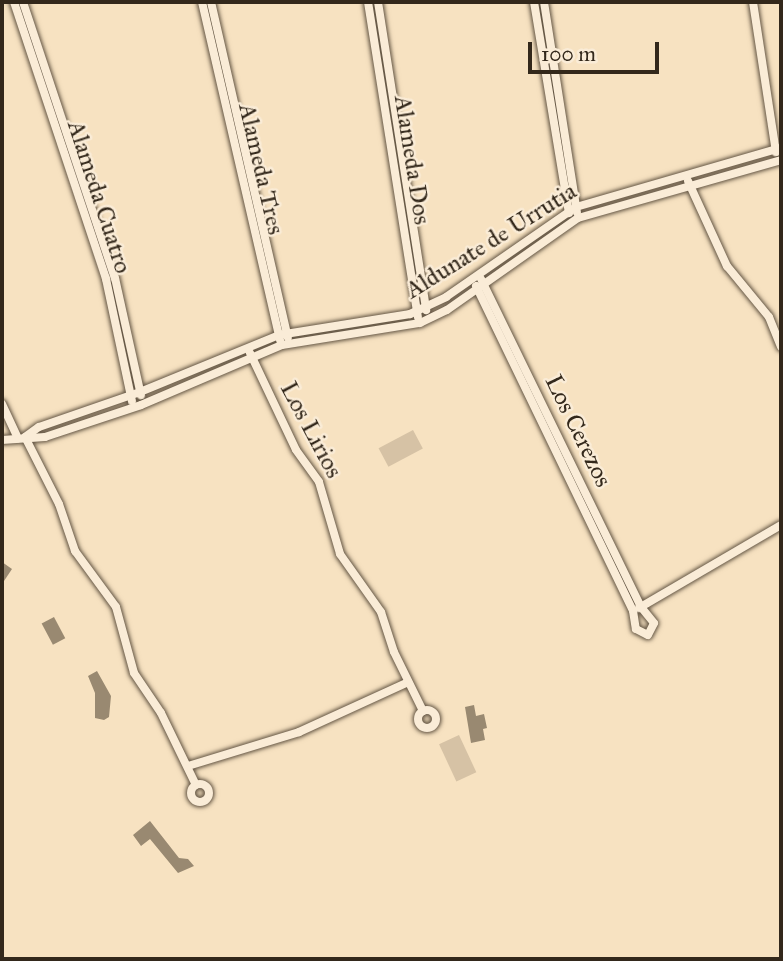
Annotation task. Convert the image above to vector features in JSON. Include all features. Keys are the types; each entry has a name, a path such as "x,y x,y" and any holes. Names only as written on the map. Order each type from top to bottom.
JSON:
{"street":[{"name":"Alameda Cuatro","path":"14,2 106,279 131,396 137,406"},
{"name":"Alameda Cuatro","path":"23,2 115,278 141,392 137,406"},
{"name":"Alameda Tres","path":"202,2 286,344"},
{"name":"Alameda Tres","path":"211,2 283,334"},
{"name":"Alameda Dos","path":"368,2 424,321"},
{"name":"Alameda Dos","path":"377,2 421,310"},
{"path":"534,2 574,220"},
{"path":"544,2 572,208"},
{"path":"753,2 779,161"},
{"name":"Aldunate de Urrutia","path":"22,438 39,427 131,396 283,334 421,310 572,208 779,149"},
{"name":"Aldunate de Urrutia","path":"2,439 45,437 137,406 286,344 424,321 574,220 779,161"},
{"path":"685,175 727,266 769,317 781,347"},
{"name":"Los Cerezos","path":"475,275 637,609 638,621"},
{"name":"Los Lirios","path":"247,347 296,450 318,482 340,554 382,612 408,682 423,710"},
{"path":"2,404 59,505 75,551 116,607 138,681 188,766 196,785"},
{"path":"637,609 781,525"},
{"name":"Los Cerezos","path":"637,609 648,617"},
{"path":"648,617 654,626 648,635 638,632 638,621 648,617"},
{"path":"188,766 317,725 408,682"}],"shaded area":[{"path":"413,430 423,449 388,467 379,448"},
{"path":"459,735 476,772 456,781 439,744"}],"building":[{"path":"2,562 12,569 2,584"},
{"path":"54,617 65,638 53,645 42,624"},
{"path":"97,671 111,696 109,717 104,720 95,718 95,693 88,676"},
{"path":"474,705 476,716 484,714 487,728 483,729 485,740 471,743 465,707"},
{"path":"150,821 179,858 188,859 194,866 178,873 150,839 141,846 133,835"}]}
